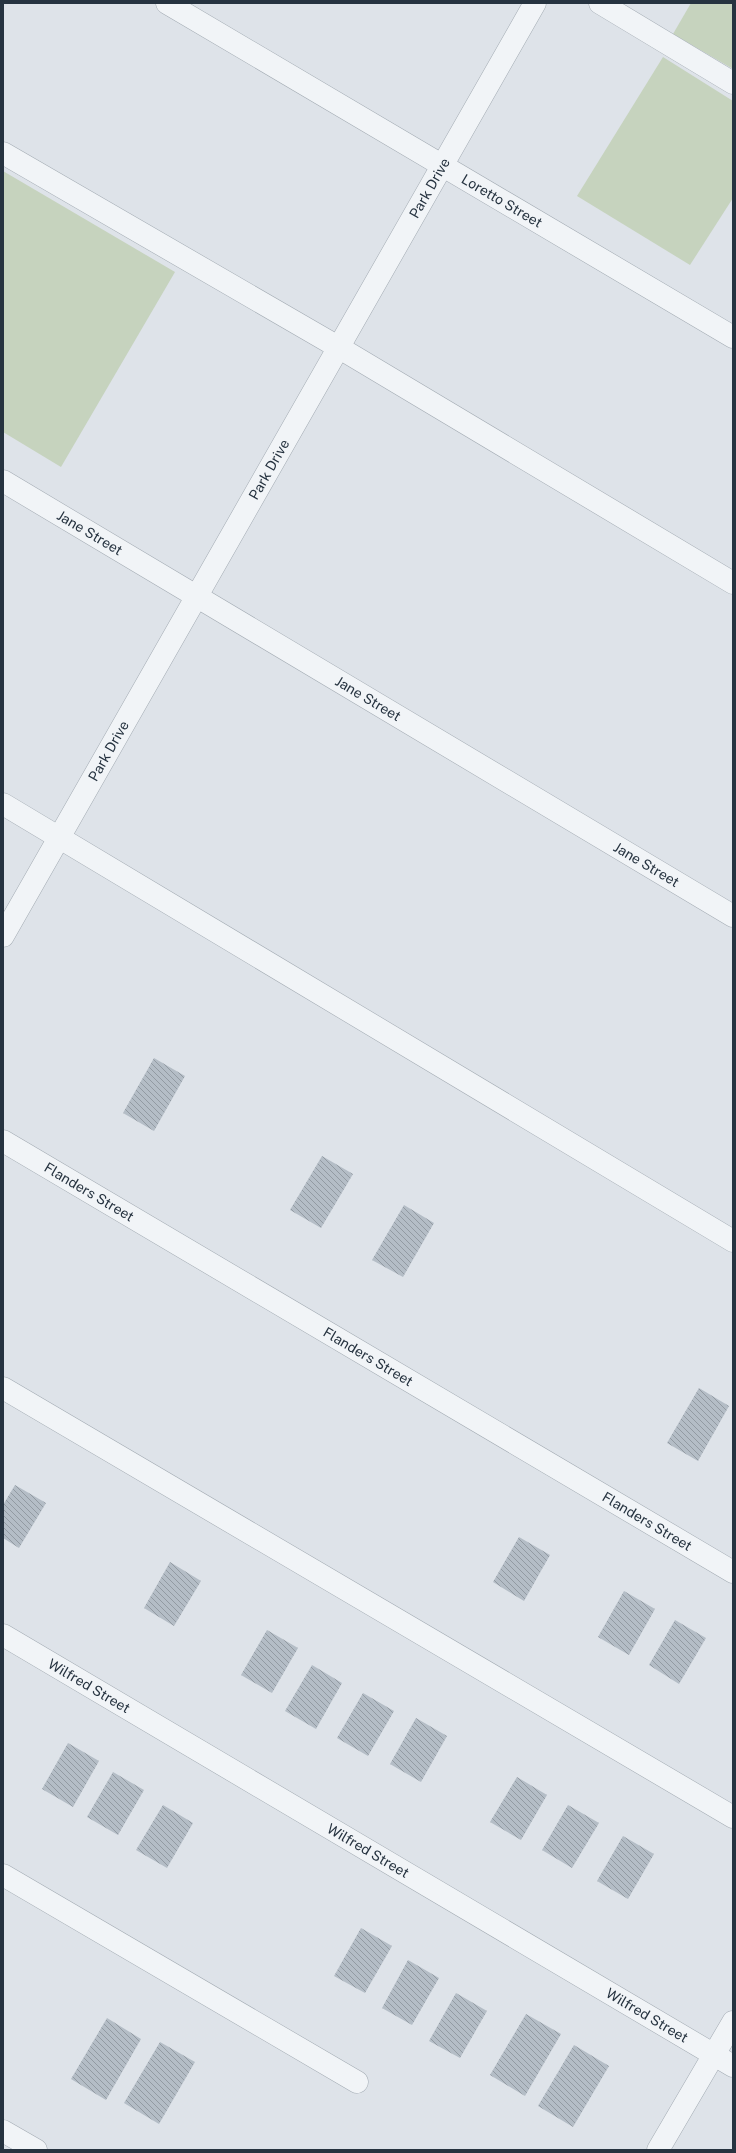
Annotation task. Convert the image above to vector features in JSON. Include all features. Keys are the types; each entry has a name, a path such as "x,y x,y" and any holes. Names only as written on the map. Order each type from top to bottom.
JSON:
{"street":[{"name":"Loretto Street","path":"167,3 733,337"},
{"name":"Park Drive","path":"3,936 198,596 441,165 535,3"},
{"path":"600,3 733,83"},
{"path":"3,153 338,347 733,583"},
{"name":"Jane Street","path":"3,481 733,916"},
{"path":"3,804 733,1241"},
{"name":"Flanders Street","path":"3,1141 733,1572"},
{"path":"3,1388 733,1817"},
{"name":"Wilfred Street","path":"3,1635 733,2066"},
{"path":"3,1875 357,2082"},
{"path":"658,2150 733,2022"},
{"path":"3,2131 36,2150"}],"green space":[{"path":"691,3 733,3 733,69 673,34"},
{"path":"663,57 733,101 733,198 690,265 577,196"},
{"path":"3,171 175,272 61,467 3,432"}],"building":[{"path":"154,1058 185,1076 154,1131 123,1113"},
{"path":"322,1156 353,1174 321,1228 290,1210"},
{"path":"404,1205 434,1223 403,1277 372,1260"},
{"path":"699,1388 729,1406 698,1461 667,1443"},
{"path":"15,1485 46,1503 19,1548 3,1538 3,1505"},
{"path":"519,1537 550,1555 524,1601 493,1582"},
{"path":"170,1562 201,1581 174,1626 144,1608"},
{"path":"624,1591 655,1609 629,1655 598,1637"},
{"path":"675,1620 706,1638 679,1684 649,1665"},
{"path":"267,1630 298,1648 272,1693 241,1675"},
{"path":"312,1665 342,1683 316,1729 285,1711"},
{"path":"363,1693 394,1711 368,1756 337,1738"},
{"path":"416,1718 447,1736 421,1782 390,1764"},
{"path":"68,1743 99,1761 73,1807 42,1789"},
{"path":"113,1772 144,1790 118,1835 87,1817"},
{"path":"517,1777 547,1795 521,1840 490,1822"},
{"path":"163,1805 193,1823 167,1868 136,1850"},
{"path":"568,1805 599,1823 572,1868 542,1850"},
{"path":"623,1836 654,1854 628,1899 597,1881"},
{"path":"361,1928 392,1946 365,1993 334,1976"},
{"path":"408,1960 439,1978 412,2025 382,2008"},
{"path":"456,1993 487,2011 460,2058 429,2041"},
{"path":"526,2014 561,2034 525,2096 490,2075"},
{"path":"107,2018 141,2039 106,2100 71,2079"},
{"path":"160,2042 195,2062 159,2124 124,2103"},
{"path":"574,2045 609,2066 573,2127 538,2106"}]}
